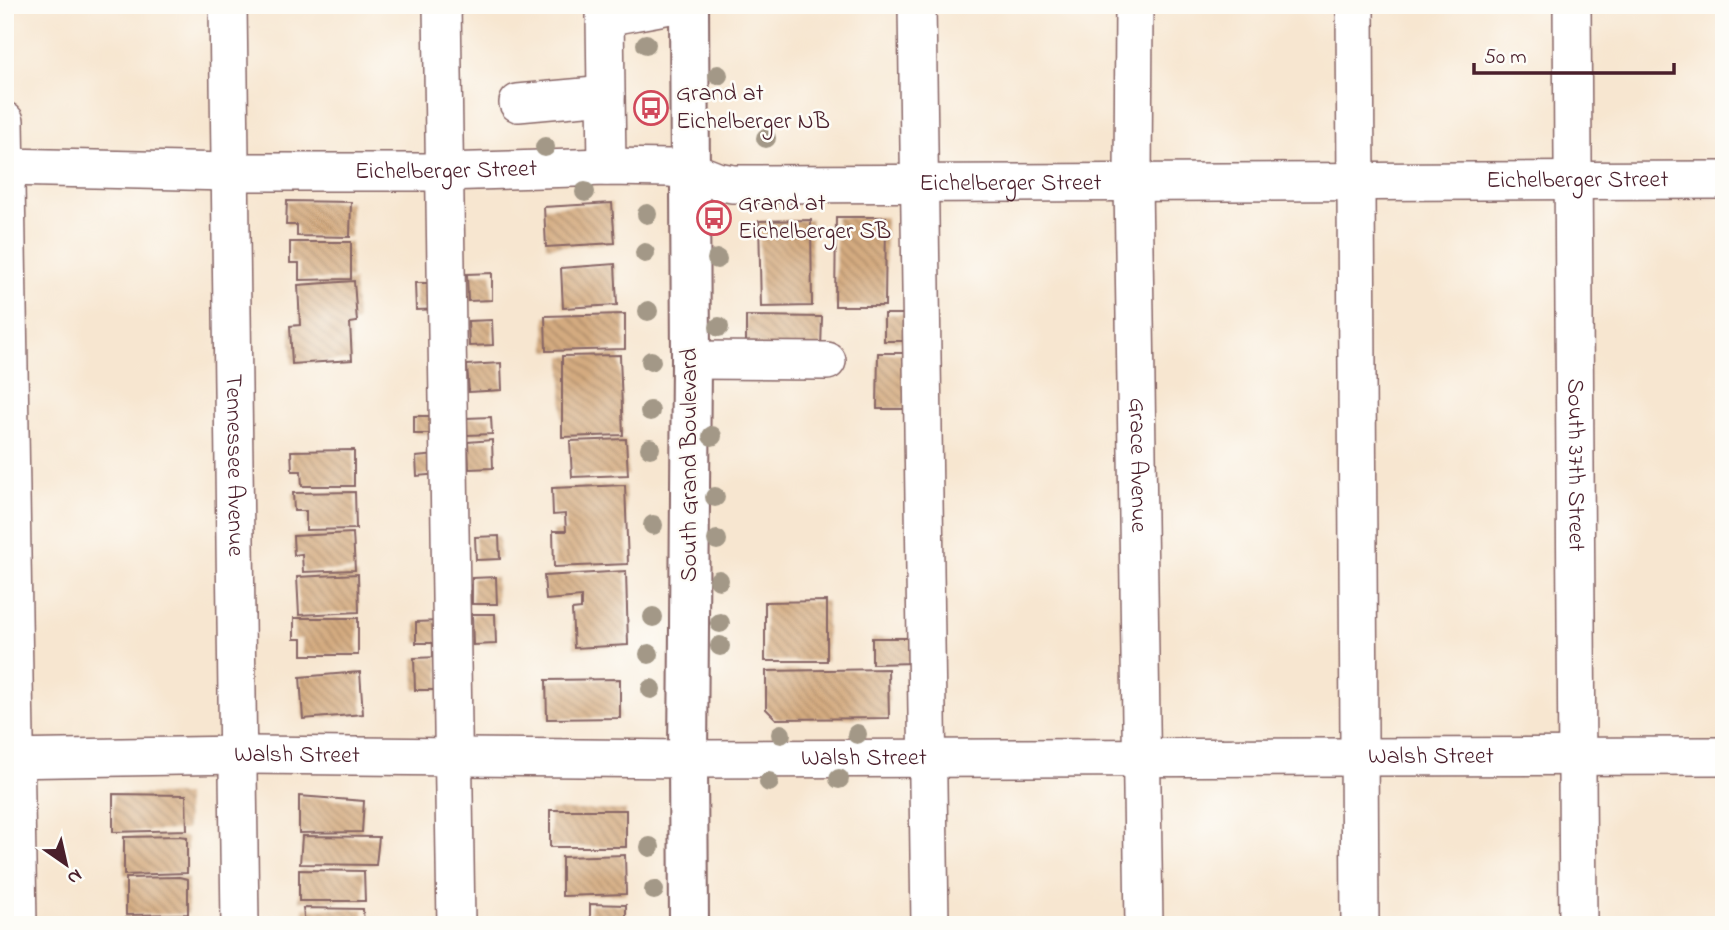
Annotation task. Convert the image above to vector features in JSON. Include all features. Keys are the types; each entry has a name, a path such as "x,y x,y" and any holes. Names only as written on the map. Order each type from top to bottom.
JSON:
{"main road":[{"name":"South Grand Boulevard","path":"689,5 689,925"}],"street":[{"name":"Tennessee Avenue","path":"228,5 240,925"},
{"path":"442,5 456,925"},
{"path":"607,167 605,17 670,5"},
{"path":"917,5 930,925"},
{"name":"Grace Avenue","path":"1134,5 1133,182 1144,925"},
{"path":"1355,5 1360,925"},
{"name":"South 37th Street","path":"1572,5 1578,925"},
{"path":"518,103 606,95"},
{"path":"5,121 10,759 18,925"},
{"name":"Eichelberger Street","path":"5,167 229,172 443,172 607,167 690,170 717,181 733,184 1355,184 1724,180"},
{"path":"691,360 827,361"},
{"name":"Walsh Street","path":"10,759 239,755 688,759 1724,756"}],"building":[{"path":"287,201 351,202 350,237 297,236 297,225 286,225"},
{"path":"612,203 615,243 546,247 544,207"},
{"path":"836,217 886,217 885,306 835,306"},
{"path":"811,220 812,306 761,307 759,221"},
{"path":"290,242 351,242 351,279 299,280 299,263 290,263"},
{"path":"615,264 617,305 563,308 561,268"},
{"path":"492,273 492,300 468,301 467,274"},
{"path":"354,281 357,322 350,323 352,360 292,364 290,326 300,325 298,285"},
{"path":"415,283 440,283 441,309 416,310"},
{"path":"625,314 625,349 546,351 545,316"},
{"path":"884,314 912,314 912,341 884,341"},
{"path":"746,316 822,317 821,349 746,348"},
{"path":"492,320 493,345 469,346 468,321"},
{"path":"878,353 909,353 909,409 877,409"},
{"path":"620,355 623,435 562,437 562,356"},
{"path":"501,363 502,390 469,392 467,365"},
{"path":"414,416 440,416 440,434 414,434"},
{"path":"491,417 492,434 467,435 466,418"},
{"path":"626,439 628,475 572,477 570,441"},
{"path":"492,440 493,468 469,469 468,442"},
{"path":"354,450 354,486 302,486 301,471 292,471 291,451"},
{"path":"437,455 439,474 417,476 416,457"},
{"path":"625,485 628,564 554,567 553,531 566,531 565,514 553,515 552,488"},
{"path":"355,492 356,529 306,530 306,511 294,511 293,493"},
{"path":"353,533 355,570 303,572 302,554 294,555 293,536"},
{"path":"499,536 500,559 476,560 475,537"},
{"path":"626,571 628,645 574,648 572,610 581,609 581,597 546,600 544,576"},
{"path":"358,574 359,612 299,615 297,577"},
{"path":"496,577 497,604 472,604 472,578"},
{"path":"827,601 827,661 765,661 765,602"},
{"path":"472,614 495,614 496,644 473,645"},
{"path":"294,618 358,618 358,655 302,655 302,639 294,639"},
{"path":"438,621 439,643 416,643 416,622"},
{"path":"872,638 915,638 915,663 872,664"},
{"path":"439,657 440,690 415,690 414,658"},
{"path":"888,669 889,718 776,719 766,709 766,671"},
{"path":"360,672 363,714 303,719 300,677"},
{"path":"620,679 620,718 547,719 546,680"},
{"path":"113,794 186,795 187,830 113,832"},
{"path":"299,796 364,801 362,832 299,833"},
{"path":"550,810 626,810 626,847 550,847"},
{"path":"302,836 379,837 376,865 300,864"},
{"path":"124,837 187,837 187,873 124,875"},
{"path":"625,855 626,894 562,896 562,857"},
{"path":"299,870 364,871 365,901 299,901"},
{"path":"126,878 188,879 188,914 126,915"},
{"path":"590,904 626,905 626,925 590,925"},
{"path":"303,908 363,909 364,925 305,925"},
{"path":"125,918 188,919 188,925 125,925"}],"place":[{"name":"Grand at Eichelberger NB","path":"651,108"},
{"name":"Grand at Eichelberger SB","path":"714,218"}]}
